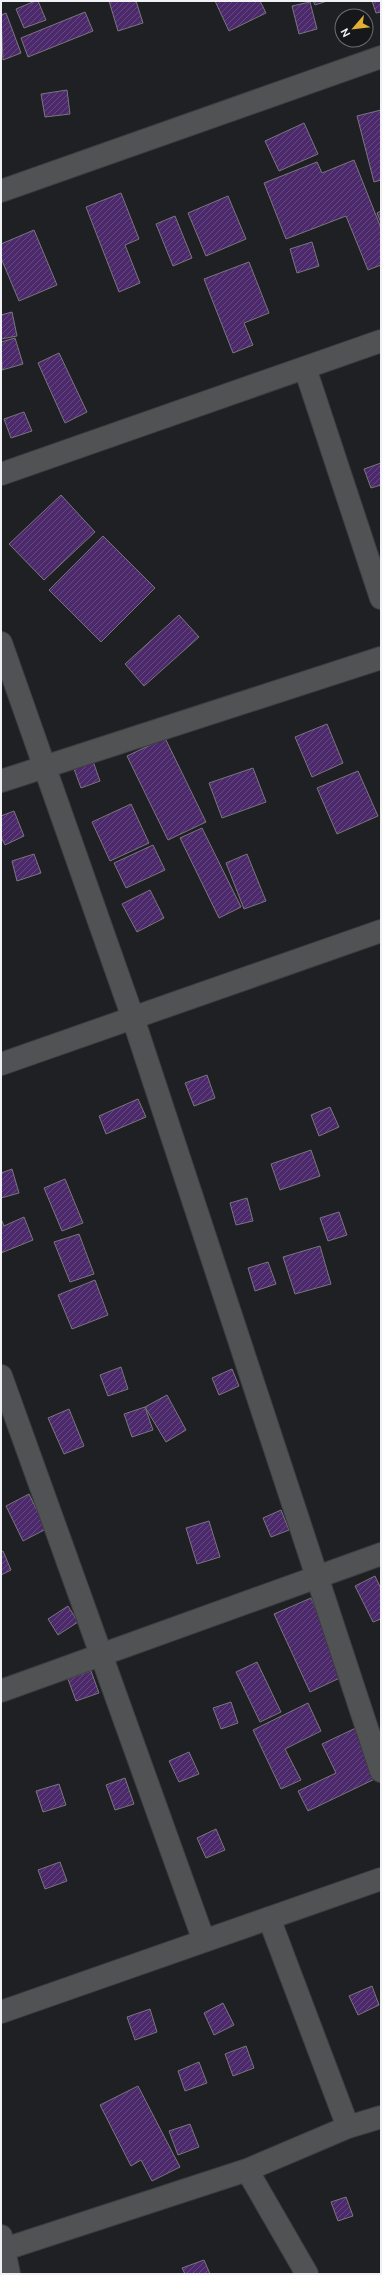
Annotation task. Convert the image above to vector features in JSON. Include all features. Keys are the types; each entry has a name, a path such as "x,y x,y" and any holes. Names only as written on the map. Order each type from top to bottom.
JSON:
{"street":[{"path":"1,191 381,57"},
{"path":"1,474 381,341"},
{"path":"305,368 381,598"},
{"path":"1,643 133,1018 381,1771"},
{"path":"1,781 381,658"},
{"path":"1,1064 381,931"},
{"path":"1,1376 204,1941"},
{"path":"1,1691 316,1576 381,1554"},
{"path":"1,2012 381,1879"},
{"path":"269,1918 348,2127"},
{"path":"9,2274 3,2243 247,2170 348,2127 381,2117"},
{"path":"247,2170 307,2274"}],"building":[{"path":"38,1 46,20 24,28 16,9"},
{"path":"109,1 136,1 143,23 118,31"},
{"path":"215,1 260,1 266,13 229,31"},
{"path":"313,1 327,1 315,5"},
{"path":"372,1 381,1 381,12 376,13"},
{"path":"310,2 317,29 299,34 292,6"},
{"path":"85,12 93,31 28,57 21,38"},
{"path":"6,13 21,53 3,60 1,15"},
{"path":"67,90 70,114 45,117 41,94"},
{"path":"381,110 381,180 374,182 357,116"},
{"path":"304,123 318,154 279,171 265,141"},
{"path":"354,160 381,228 381,265 368,270 346,216 286,239 264,183 317,162 322,173"},
{"path":"121,193 139,239 125,245 140,283 119,292 86,207"},
{"path":"228,196 246,239 206,256 188,213"},
{"path":"381,211 381,223 377,213"},
{"path":"175,216 192,258 173,266 156,224"},
{"path":"34,230 57,285 19,301 1,258 1,244"},
{"path":"312,242 319,266 297,273 290,249"},
{"path":"249,262 269,313 244,323 253,345 233,353 204,279"},
{"path":"12,312 17,336 1,339 1,315"},
{"path":"15,338 23,364 2,370 1,342"},
{"path":"59,353 87,412 65,423 38,363"},
{"path":"24,412 32,431 11,438 4,419"},
{"path":"381,463 381,485 371,488 364,469"},
{"path":"61,495 95,532 44,580 9,544"},
{"path":"103,536 155,588 101,642 49,590"},
{"path":"179,615 199,637 144,686 125,664"},
{"path":"327,724 343,763 312,777 295,737"},
{"path":"165,738 206,822 168,840 127,756"},
{"path":"93,761 100,781 81,788 74,769"},
{"path":"253,768 266,802 222,818 209,783"},
{"path":"358,771 378,816 337,834 317,788"},
{"path":"131,804 149,843 110,861 92,822"},
{"path":"14,811 24,836 5,845 1,837 1,816"},
{"path":"202,828 241,907 219,918 180,838"},
{"path":"153,845 165,870 126,888 114,863"},
{"path":"34,854 41,873 17,881 12,861"},
{"path":"247,854 266,901 244,909 226,863"},
{"path":"150,890 164,918 137,932 122,904"},
{"path":"207,1075 215,1098 194,1106 185,1083"},
{"path":"138,1099 146,1117 106,1134 99,1116"},
{"path":"330,1107 339,1127 319,1136 311,1115"},
{"path":"311,1150 320,1176 280,1190 271,1164"},
{"path":"12,1169 19,1193 1,1198 1,1173"},
{"path":"65,1179 83,1223 62,1231 44,1188"},
{"path":"247,1198 253,1221 236,1225 230,1203"},
{"path":"339,1212 347,1235 328,1241 320,1218"},
{"path":"24,1217 33,1240 1,1253 1,1219 4,1226"},
{"path":"79,1234 94,1274 70,1282 54,1242"},
{"path":"320,1246 331,1284 295,1294 283,1257"},
{"path":"268,1262 276,1284 255,1291 248,1268"},
{"path":"95,1280 108,1315 72,1329 58,1295"},
{"path":"121,1367 128,1389 108,1396 100,1375"},
{"path":"232,1369 239,1386 219,1395 212,1378"},
{"path":"167,1395 186,1430 166,1442 145,1407"},
{"path":"145,1407 153,1430 132,1437 124,1414"},
{"path":"69,1409 84,1446 64,1454 48,1418"},
{"path":"29,1494 46,1529 23,1541 6,1506"},
{"path":"281,1510 289,1530 271,1537 263,1518"},
{"path":"209,1521 220,1557 197,1564 186,1528"},
{"path":"3,1551 11,1570 1,1575 1,1552"},
{"path":"375,1576 381,1589 381,1619 373,1622 355,1586"},
{"path":"311,1598 346,1675 310,1692 274,1614"},
{"path":"68,1606 78,1622 58,1635 48,1619"},
{"path":"257,1662 281,1712 260,1722 236,1672"},
{"path":"91,1671 99,1693 76,1701 68,1679"},
{"path":"231,1702 238,1723 221,1729 213,1708"},
{"path":"308,1703 321,1731 285,1749 301,1780 281,1789 253,1730"},
{"path":"358,1727 381,1776 308,1811 298,1791 336,1773 322,1744"},
{"path":"189,1752 199,1774 179,1782 169,1761"},
{"path":"125,1778 134,1804 115,1810 106,1785"},
{"path":"59,1784 66,1805 43,1812 36,1791"},
{"path":"216,1829 225,1850 206,1858 197,1838"},
{"path":"60,1862 67,1881 45,1889 38,1870"},
{"path":"372,1986 379,2005 358,2015 349,1996"},
{"path":"223,2003 234,2025 214,2035 204,2013"},
{"path":"150,2009 157,2032 135,2040 127,2017"},
{"path":"246,2046 254,2068 233,2076 225,2054"},
{"path":"199,2062 207,2083 185,2091 178,2071"},
{"path":"138,2086 180,2167 152,2181 141,2160 131,2166 100,2105"},
{"path":"190,2124 199,2147 178,2155 169,2131"},
{"path":"346,2197 353,2216 338,2221 331,2202"},
{"path":"204,2260 210,2274 185,2274 182,2268"}]}
